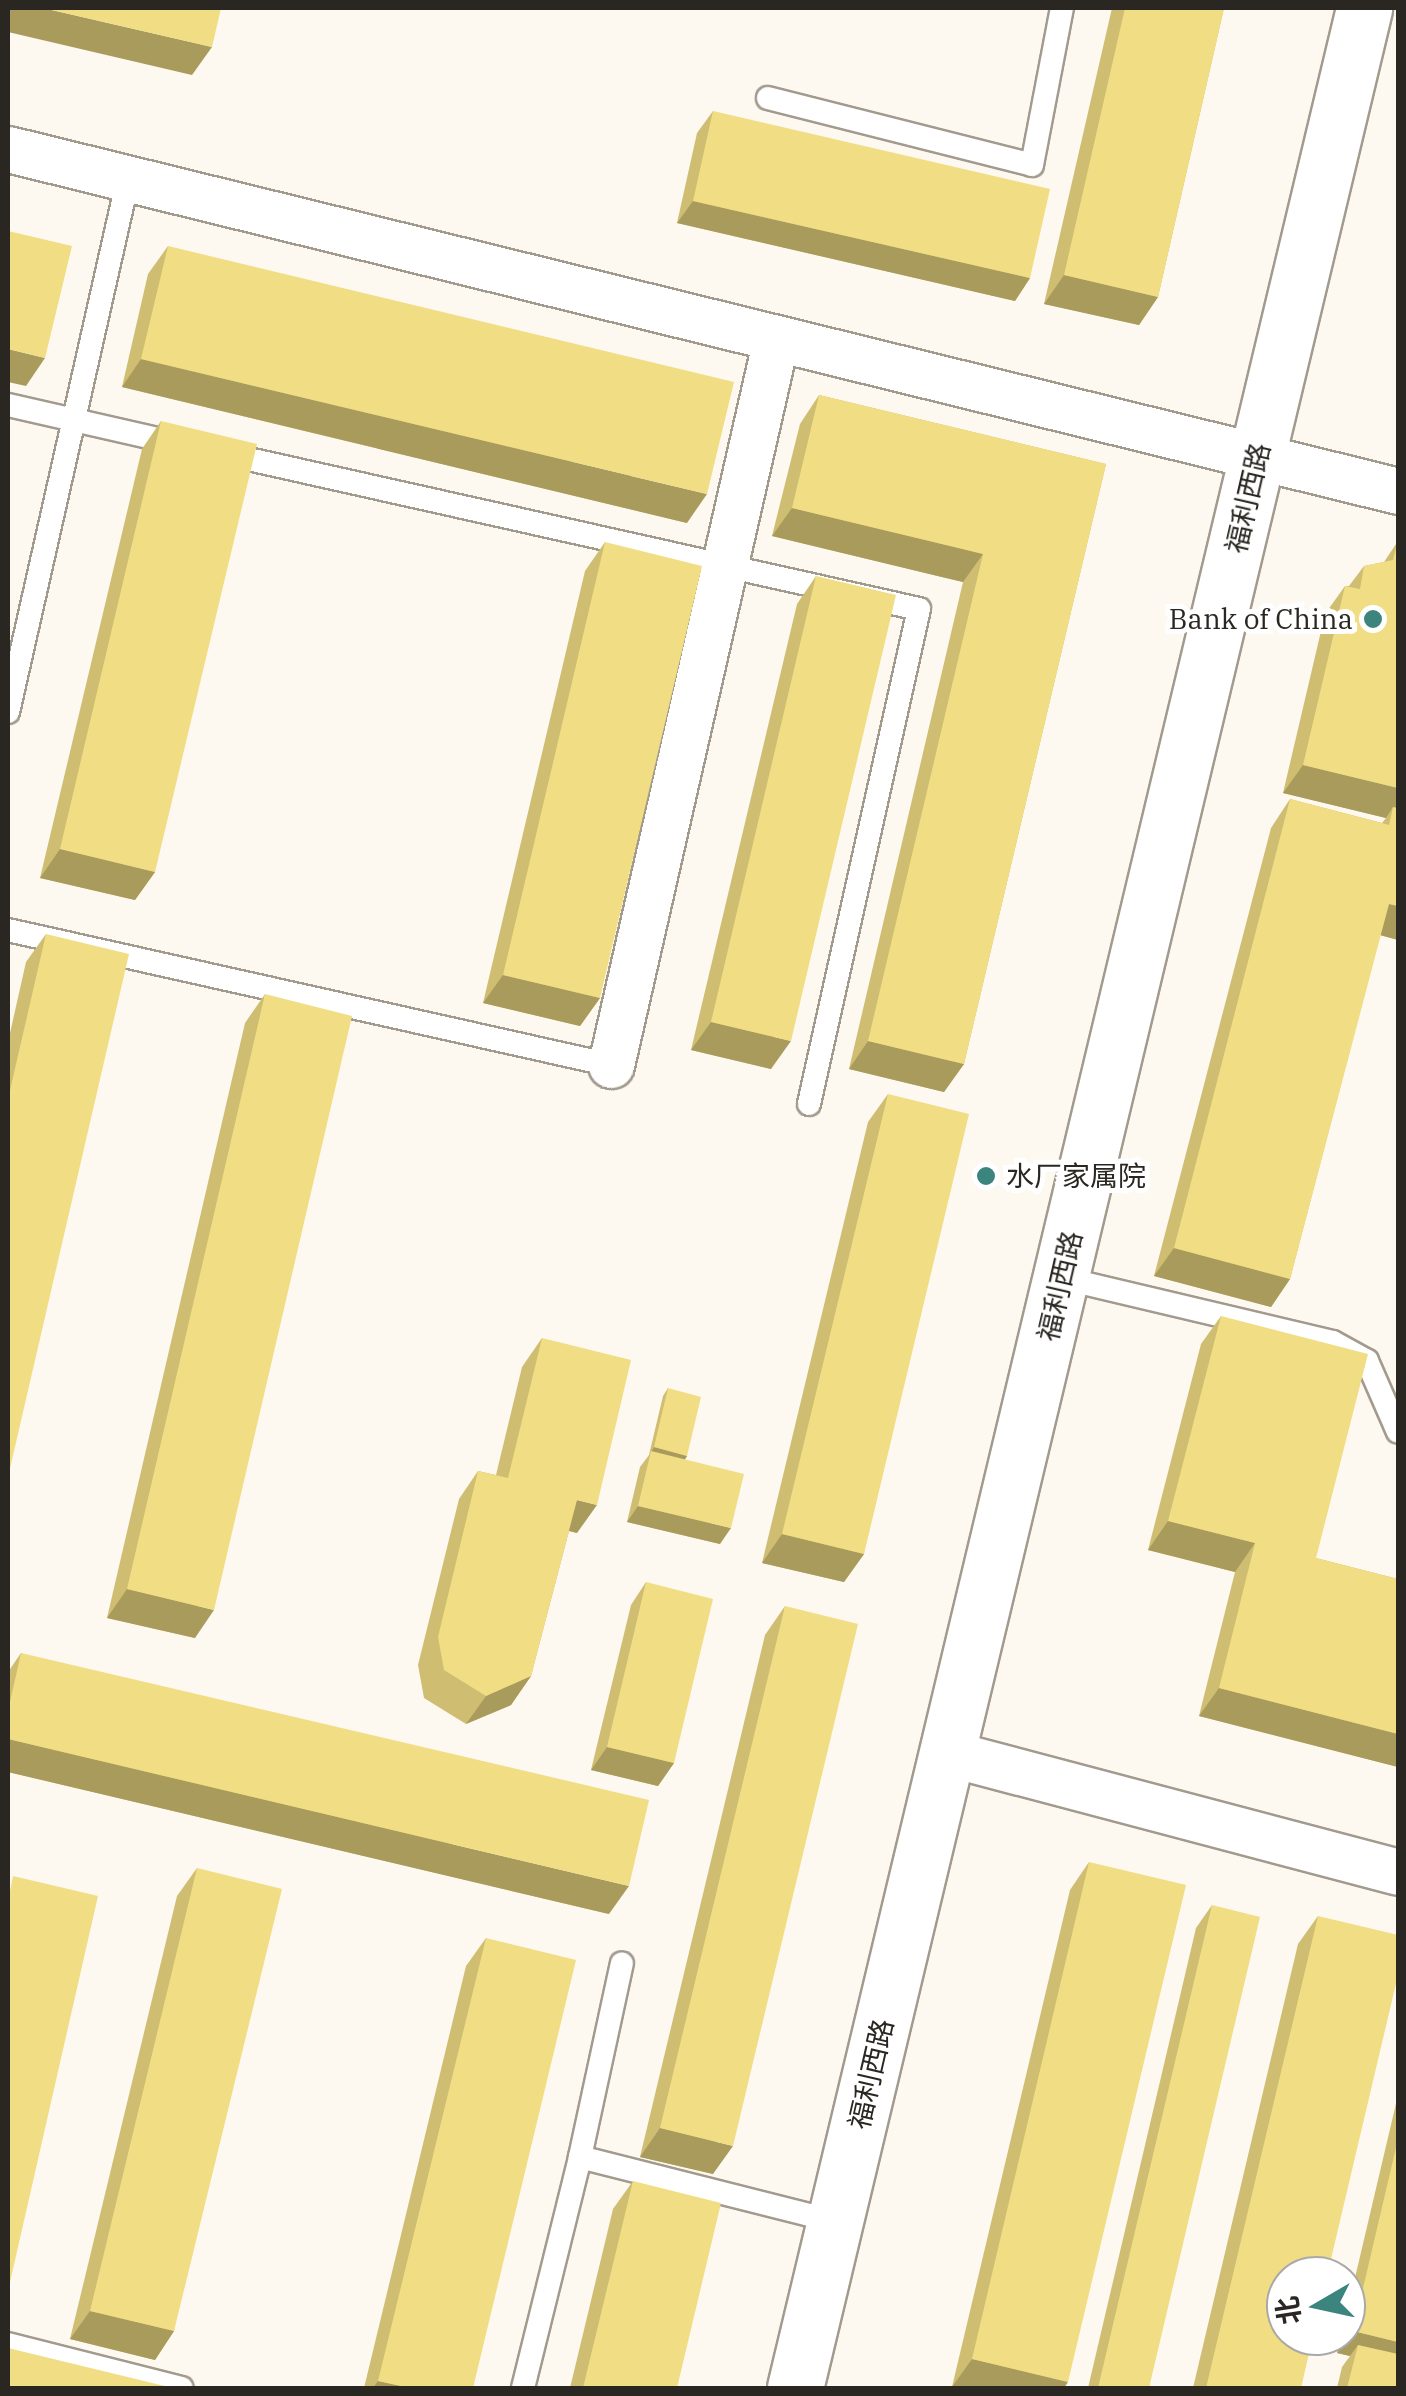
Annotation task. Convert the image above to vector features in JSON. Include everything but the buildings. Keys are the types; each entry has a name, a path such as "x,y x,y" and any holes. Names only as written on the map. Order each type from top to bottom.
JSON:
{"main road":[{"name":"福利西路","path":"808,2386 836,2222 1364,8"}],"street":[{"path":"8,149 1398,491"},
{"path":"611,1066 776,339"},
{"path":"948,1753 1398,1872"}],"lane":[{"path":"768,98 1032,165 1062,8"},
{"path":"8,712 128,179"},
{"path":"8,405 919,609 809,1104"},
{"path":"8,930 611,1066"},
{"path":"1062,1278 1333,1342 1367,1361 1398,1432"},
{"path":"522,2388 580,2157 622,1963"},
{"path":"580,2157 836,2222"},
{"path":"8,2344 182,2388"}],"place":[{"name":"Bank of China","path":"1373,619"},
{"name":"水厂家属院","path":"986,1176"}]}
